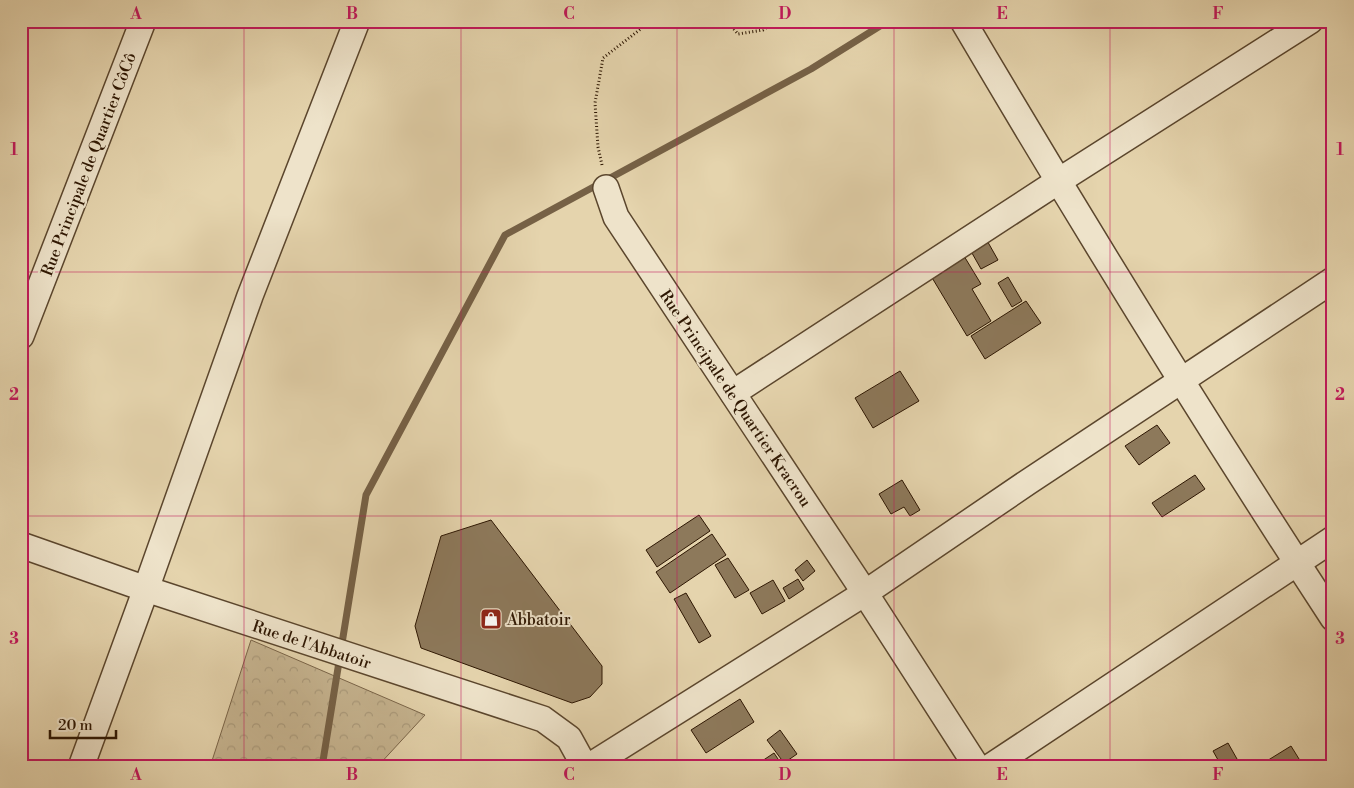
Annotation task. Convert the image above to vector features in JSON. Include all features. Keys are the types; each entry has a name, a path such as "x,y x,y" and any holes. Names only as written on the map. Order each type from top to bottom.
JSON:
{"street":[{"name":"Rue Principale de Quartier CôCô","path":"21,336 143,21"},
{"path":"81,767 250,296 357,21"},
{"path":"963,21 1057,182 1180,380 1333,618"},
{"path":"733,393 1057,182 1310,21"},
{"name":"Rue Principale de Quartier Kracrou","path":"606,188 616,217 978,767"},
{"path":"587,767 865,593 1180,380 1333,280"},
{"path":"990,767 1333,539"},
{"name":"Rue de l'Abbatoir","path":"21,545 146,590 543,719 569,738 587,767"}],"path":[{"path":"606,188 598,147 595,103 603,58 652,21"},
{"path":"727,21 738,34 763,30 777,21"}],"green space":[{"path":"251,640 425,715 377,767 210,767"}],"building":[{"path":"985,237 998,260 981,269 968,246"},
{"path":"964,256 981,284 972,289 991,321 967,336 931,276"},
{"path":"1008,277 1022,301 1012,307 998,283"},
{"path":"1026,301 1041,323 985,359 971,336"},
{"path":"900,371 919,401 873,428 855,398"},
{"path":"1157,425 1170,443 1139,465 1125,446"},
{"path":"1195,475 1205,489 1162,517 1152,503"},
{"path":"902,480 920,510 910,516 904,507 891,514 879,494"},
{"path":"699,515 710,531 657,567 646,550"},
{"name":"Abbatoir","path":"491,520 602,666 602,684 590,697 572,703 421,648 415,626 441,536"},
{"path":"712,534 726,555 670,593 656,572"},
{"path":"728,558 749,590 735,598 715,565"},
{"path":"807,560 815,571 803,581 795,570"},
{"path":"798,579 804,589 789,599 783,588"},
{"path":"773,580 785,601 762,614 750,593"},
{"path":"686,593 711,636 699,643 674,599"},
{"path":"740,699 754,722 706,753 691,730"},
{"path":"780,730 797,754 784,763 767,740"},
{"path":"1228,743 1240,767 1222,767 1213,751"},
{"path":"1291,746 1304,767 1257,767"},
{"path":"774,753 782,765 780,767 753,767"}],"waterway":[{"path":"322,767 366,495 505,235 811,69 888,21"}],"place":[{"name":"Abbatoir","path":"491,619"}]}
